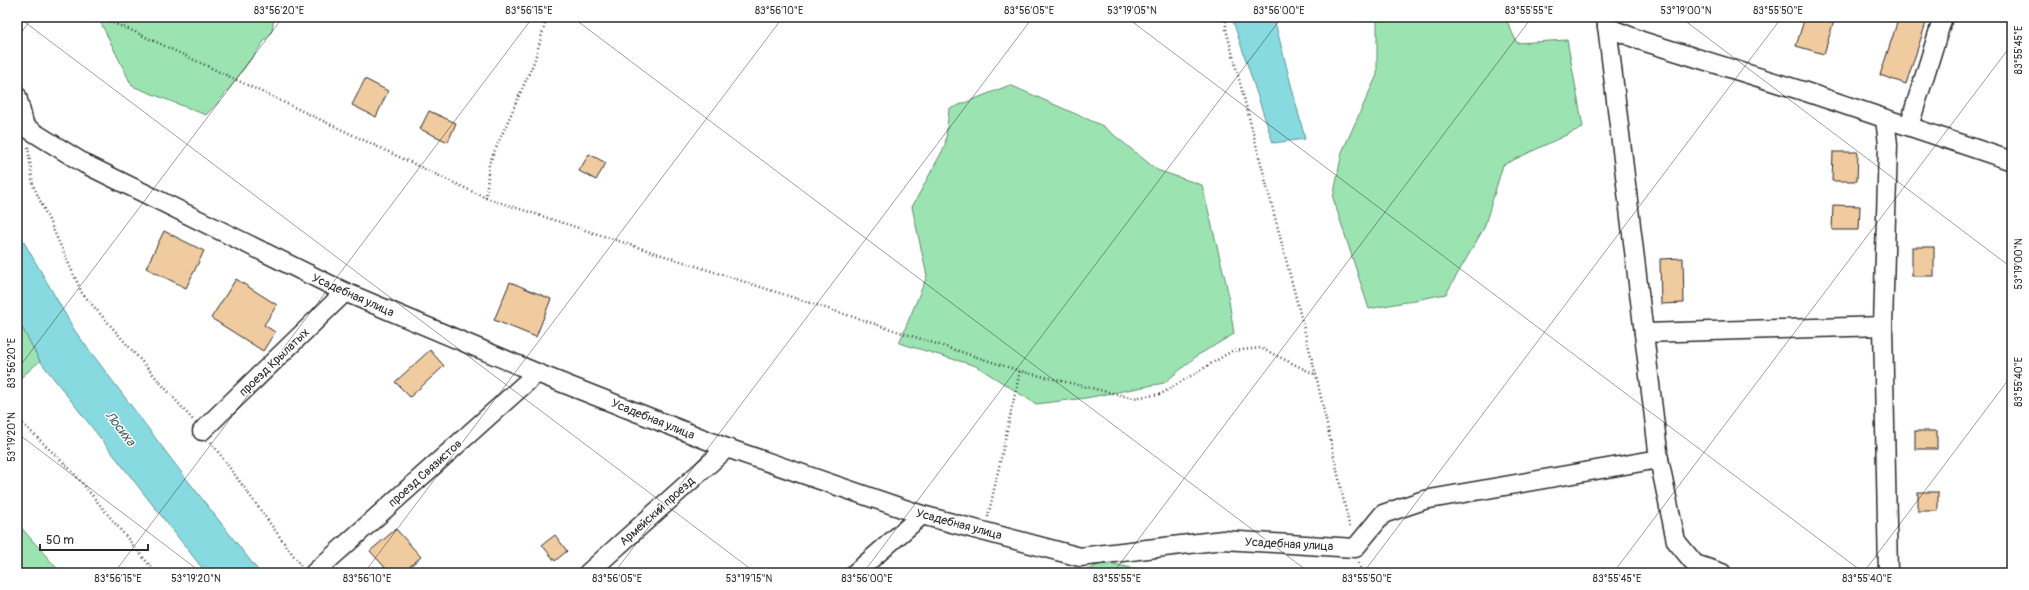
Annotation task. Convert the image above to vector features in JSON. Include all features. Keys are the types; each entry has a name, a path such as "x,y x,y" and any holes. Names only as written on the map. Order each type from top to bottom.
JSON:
{"street":[{"path":"1908,126 1943,17"},
{"path":"1606,22 1642,41 1885,118 2012,161"},
{"path":"1606,22 1659,459 1676,541 1695,564 1722,573"},
{"path":"17,96 25,127"},
{"path":"1885,118 1888,144 1883,326 1888,573"},
{"name":"Усадебная улица","path":"25,127 84,164 345,292 537,373 727,448 922,515 1080,557 1223,540 1355,548"},
{"name":"проезд Крылатых","path":"202,431 345,292"},
{"path":"1644,333 1883,326"},
{"name":"проезд Связистов","path":"308,570 537,373"},
{"name":"Армейский проезд","path":"588,573 727,448"},
{"path":"1355,548 1383,514 1424,500 1659,459"},
{"path":"855,573 922,515"}],"path":[{"path":"98,17 133,31 486,198 1020,371 1133,398 1161,394 1232,351 1261,348 1316,375"},
{"path":"486,198 489,164 534,62 548,17"},
{"path":"1226,17 1226,29 1316,375 1355,548"},
{"path":"25,127 33,185 82,293 202,431 308,570"},
{"path":"985,531 1020,371"},
{"path":"17,418 72,471 156,573"}],"green space":[{"path":"98,17 274,17 272,31 222,98 206,115 132,86"},
{"path":"1377,17 1505,17 1517,43 1567,40 1583,127 1503,165 1484,228 1446,294 1369,309 1333,198 1342,152 1377,75"},
{"path":"1010,85 1103,126 1157,170 1202,185 1227,287 1234,334 1198,355 1164,383 1086,398 1036,404 976,366 899,343 927,276 912,207 945,146 949,109"},
{"path":"17,318 40,361 17,381"},
{"path":"17,523 61,573 17,573"},
{"path":"1105,562 1154,573 1080,573"}],"water":[{"path":"1232,18 1274,18 1305,139 1273,143"},
{"name":"Лосиха","path":"17,230 75,331 178,468 260,573 206,573 40,361 17,318"}],"building":[{"path":"1805,17 1835,17 1824,54 1796,46"},
{"path":"1899,17 1928,17 1906,84 1880,75"},
{"path":"365,79 388,91 376,117 352,105"},
{"path":"429,111 456,123 448,142 420,129"},
{"path":"1833,152 1858,152 1857,181 1832,181"},
{"path":"589,154 606,163 596,180 579,171"},
{"path":"1833,205 1860,206 1859,230 1832,230"},
{"path":"164,231 204,251 186,288 146,268"},
{"path":"1912,247 1934,247 1934,276 1912,276"},
{"path":"1683,258 1684,303 1661,304 1660,259"},
{"path":"236,279 277,305 264,325 275,332 263,351 211,318"},
{"path":"510,282 551,299 536,337 494,320"},
{"path":"430,350 444,366 410,397 395,382"},
{"path":"1915,431 1937,431 1937,449 1915,449"},
{"path":"1918,492 1938,492 1938,511 1918,511"},
{"path":"396,529 421,557 402,573 390,573 370,551"},
{"path":"555,535 567,551 555,561 542,545"}]}
